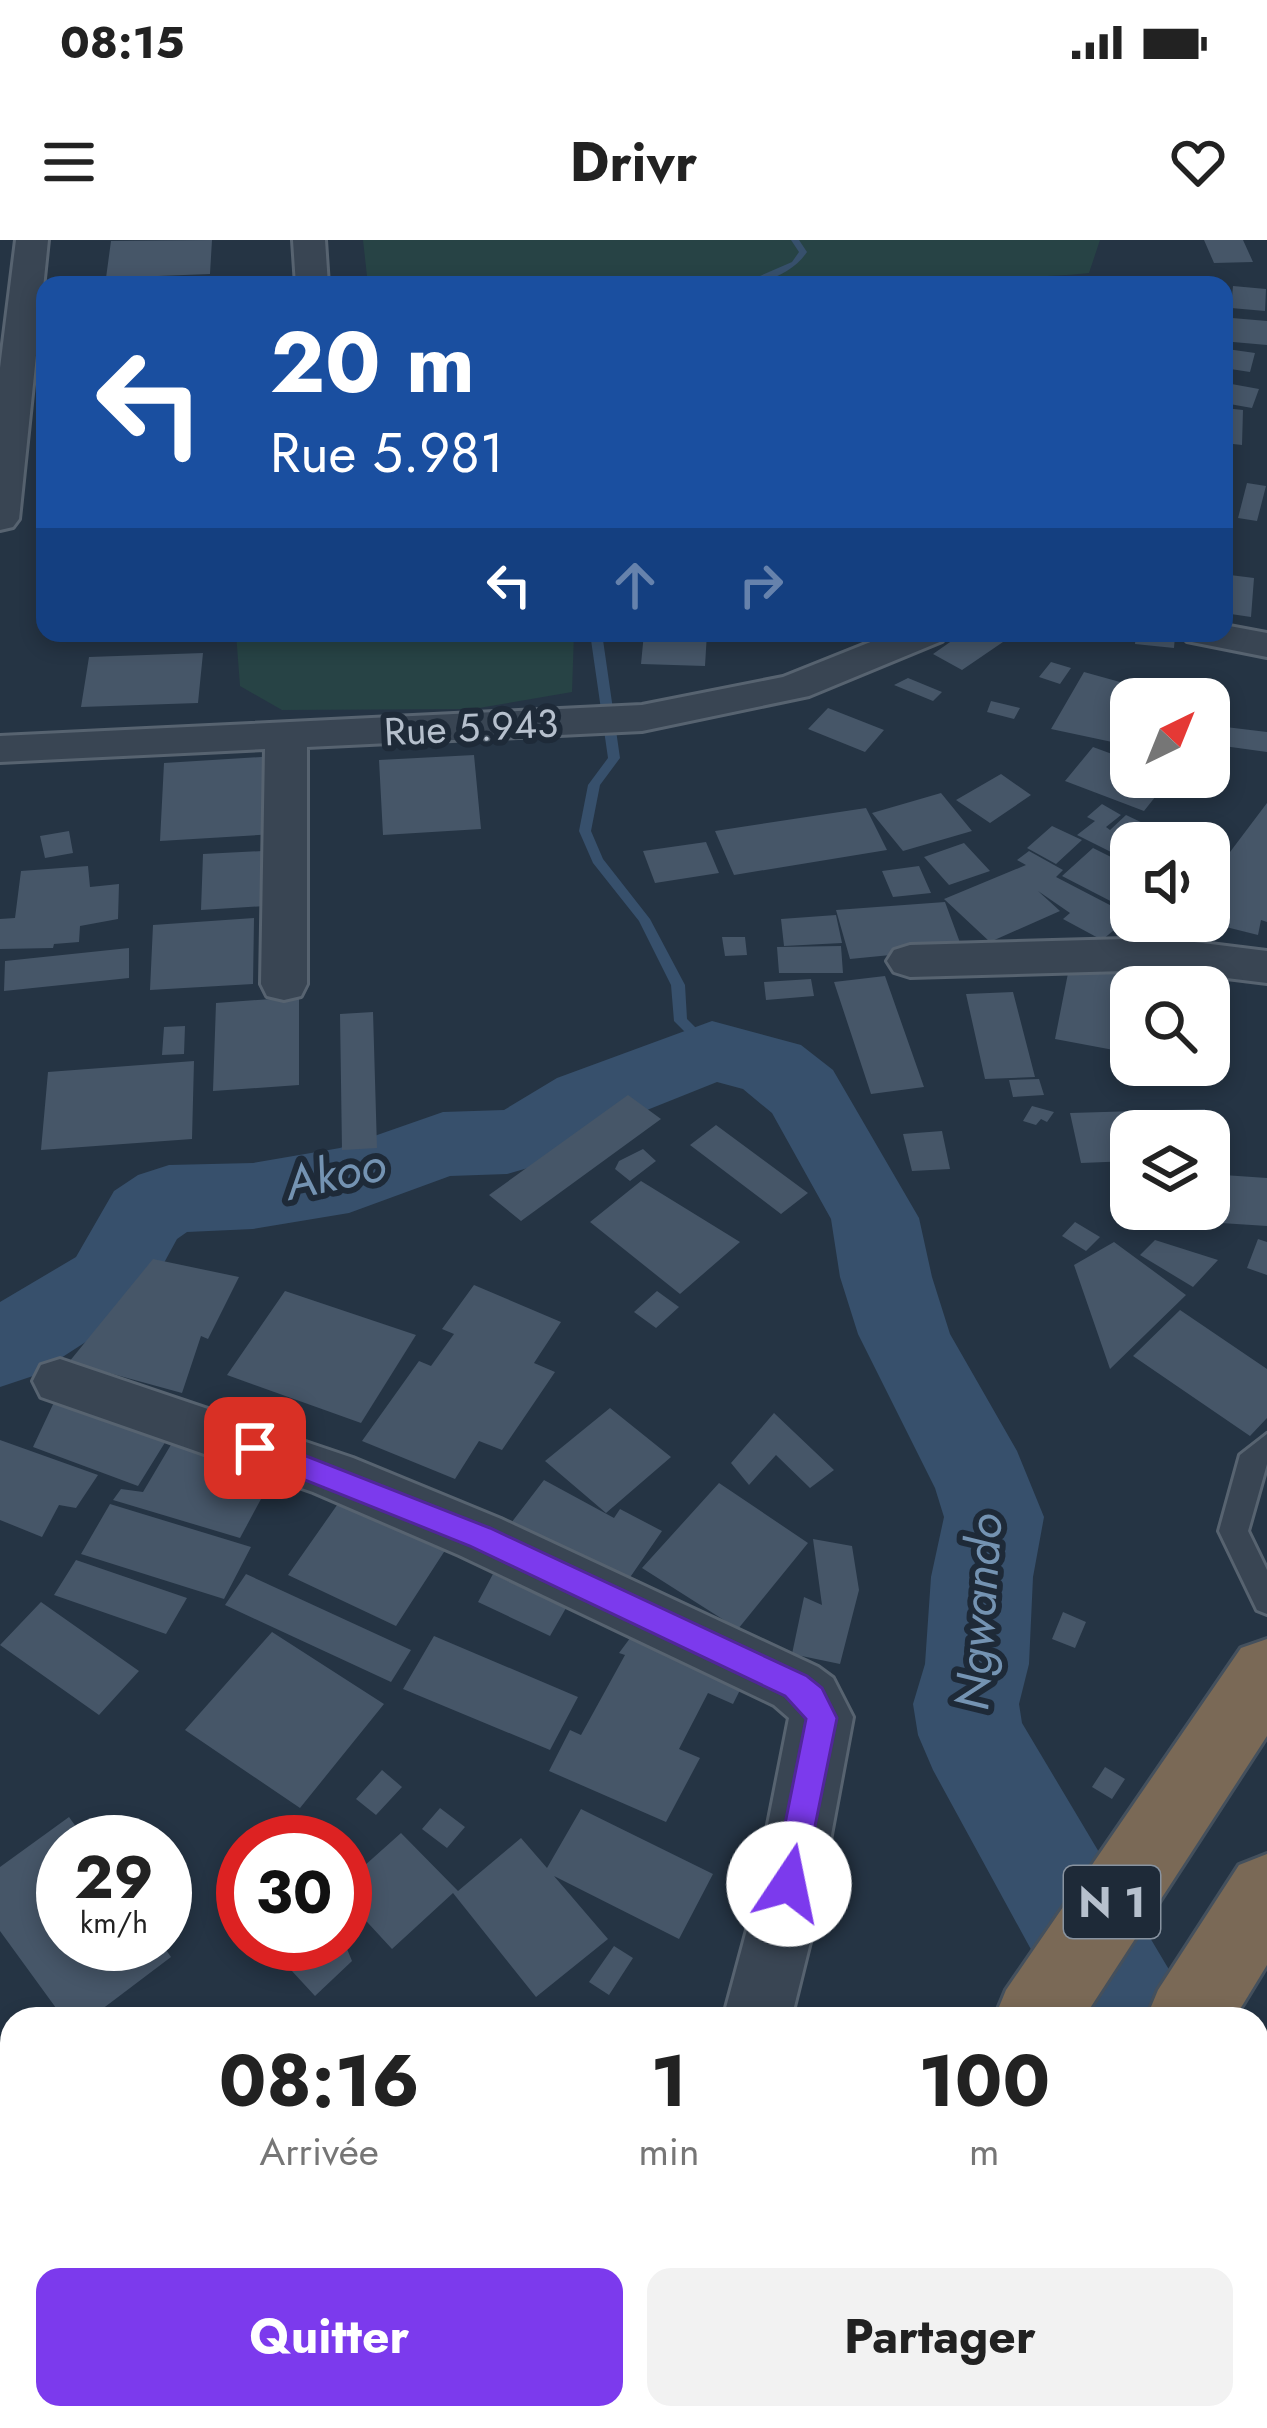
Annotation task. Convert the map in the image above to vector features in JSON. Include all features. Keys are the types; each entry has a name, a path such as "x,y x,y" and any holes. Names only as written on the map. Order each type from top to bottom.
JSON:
{"highway":[{"name":"N 1","path":"1043,2007 1267,1672"},
{"path":"1194,2007 1267,1892"}],"street":[{"path":"0,519 19,417 32,240"},
{"path":"309,240 312,276"},
{"path":"1233,639 1267,645"},
{"name":"Rue 5.943","path":"0,749 642,718 794,687 906,642"},
{"path":"284,984 286,736"},
{"path":"910,961 1162,954 1267,967"},
{"path":"60,1381 333,1475 459,1528 796,1686 811,1698 821,1718 781,1926 760,2007"}],"lane":[{"path":"1267,1446 1250,1462 1233,1531 1267,1601"}],"green space":[{"path":"363,240 1100,240 1089,273 1064,275 367,276"},
{"path":"237,642 574,642 572,692 473,709 282,710 240,686"}],"building":[{"path":"212,240 210,274 106,276 111,241"},
{"path":"1204,240 1243,240 1253,262 1214,263"},
{"path":"1233,286 1266,289 1265,311 1233,308"},
{"path":"1233,318 1267,321 1267,345 1233,342"},
{"path":"1233,350 1255,353 1250,372 1233,369"},
{"path":"1233,384 1259,389 1252,408 1233,405"},
{"path":"1233,409 1243,410 1242,445 1233,444"},
{"path":"1247,483 1266,486 1257,521 1238,518"},
{"path":"1233,575 1254,578 1251,617 1233,614"},
{"path":"643,642 706,642 705,666 641,664"},
{"path":"950,642 1003,642 962,670 933,654"},
{"path":"1135,642 1174,642 1174,648"},
{"path":"203,653 198,703 81,707 89,657"},
{"path":"1051,662 1071,668 1060,684 1039,677"},
{"path":"1084,672 1110,679 1110,742 1051,729"},
{"path":"908,678 942,692 933,701 894,685"},
{"path":"991,701 1020,708 1014,719 987,712"},
{"path":"828,708 884,730 865,752 808,729"},
{"path":"1230,728 1267,732 1267,752 1230,747"},
{"path":"1093,747 1110,753 1110,798 1154,798 1144,811 1065,781"},
{"path":"474,755 481,829 383,835 379,760"},
{"path":"276,756 275,834 160,841 164,763"},
{"path":"1001,774 1031,795 990,823 956,800"},
{"path":"941,793 972,831 903,851 872,813"},
{"path":"1267,803 1267,922 1261,920 1258,935 1230,928 1230,852"},
{"path":"1102,804 1121,815 1106,827 1110,852 1077,835 1095,821 1087,817"},
{"path":"866,808 887,850 734,875 715,831"},
{"path":"1052,826 1082,840 1056,864 1027,848"},
{"path":"69,831 73,853 45,858 40,836"},
{"path":"706,842 719,873 655,883 643,851"},
{"path":"964,843 990,871 949,885 924,857"},
{"path":"1093,848 1110,856 1110,901 1062,876"},
{"path":"281,850 281,905 201,910 203,854"},
{"path":"1029,851 1063,870 1056,877 1110,905 1110,933 1102,940 1063,919 1070,913 1038,891 1060,911 990,942 944,899 1026,865 1017,860"},
{"path":"88,866 90,887 119,884 118,919 80,926 79,942 54,944 53,948 0,949 0,919 15,918 21,871"},
{"path":"919,866 931,893 893,897 882,871"},
{"path":"945,902 962,948 850,959 836,910"},
{"path":"836,915 842,943 784,946 781,919"},
{"path":"254,918 253,984 150,990 153,925"},
{"path":"722,937 745,937 747,955 725,956"},
{"path":"841,946 843,973 779,973 777,947"},
{"path":"129,948 129,978 4,991 5,961"},
{"path":"1071,958 1116,966 1110,966 1110,1049 1055,1039"},
{"path":"885,976 924,1087 871,1094 834,982"},
{"path":"811,979 814,996 766,1000 764,982"},
{"path":"1013,992 1035,1077 985,1079 966,994"},
{"path":"299,997 299,1085 213,1091 216,1003"},
{"path":"373,1012 377,1148 342,1150 340,1014"},
{"path":"185,1026 184,1054 162,1055 164,1027"},
{"path":"194,1061 192,1139 41,1150 48,1072"},
{"path":"1039,1079 1044,1095 1013,1097 1009,1080"},
{"path":"628,1095 661,1119 521,1221 489,1195"},
{"path":"1032,1106 1054,1112 1047,1122 1023,1121"},
{"path":"1110,1112 1110,1162 1081,1163 1070,1113"},
{"path":"716,1125 808,1193 781,1214 690,1145"},
{"path":"942,1131 950,1169 912,1171 903,1134"},
{"path":"643,1149 656,1161 630,1181 615,1169 619,1161"},
{"path":"1230,1175 1267,1178 1267,1226 1230,1224"},
{"path":"641,1181 740,1242 680,1294 590,1222"},
{"path":"1075,1222 1100,1237 1086,1251 1062,1236"},
{"path":"1258,1239 1267,1242 1267,1275 1247,1268"},
{"path":"1155,1240 1218,1260 1193,1287 1140,1255"},
{"path":"1114,1242 1186,1295 1110,1369 1074,1265"},
{"path":"153,1259 239,1277 208,1339 201,1336 182,1393 69,1362"},
{"path":"474,1285 561,1322 534,1363 555,1372 502,1450 479,1441 455,1479 362,1441 419,1361 431,1366 454,1334 442,1329"},
{"path":"285,1291 416,1335 361,1423 227,1375"},
{"path":"657,1291 679,1307 656,1328 634,1312"},
{"path":"1180,1310 1267,1369 1267,1418 1250,1436 1133,1356"},
{"path":"56,1398 169,1436 138,1486 33,1447"},
{"path":"610,1408 671,1457 606,1513 545,1461"},
{"path":"774,1413 834,1470 810,1488 776,1455 749,1485 731,1463"},
{"path":"188,1416 288,1449 240,1538 113,1500 121,1489 143,1492"},
{"path":"0,1440 98,1475 76,1508 59,1505 42,1537 0,1520"},
{"path":"544,1480 614,1518 620,1509 662,1531 622,1589 508,1527"},
{"path":"719,1483 808,1543 738,1629 642,1568"},
{"path":"349,1488 455,1535 396,1626 288,1575"},
{"path":"110,1504 251,1547 224,1599 81,1554"},
{"path":"813,1539 852,1546 859,1590 840,1664 792,1654 804,1597 822,1605"},
{"path":"76,1560 187,1598 166,1634 54,1595"},
{"path":"246,1574 411,1650 391,1682 225,1605"},
{"path":"493,1574 566,1608 550,1636 478,1602"},
{"path":"41,1602 139,1671 99,1715 0,1645"},
{"path":"1063,1612 1086,1622 1075,1648 1052,1639"},
{"path":"642,1622 751,1668 733,1704 708,1693 679,1749 700,1758 666,1822 549,1771 570,1730 581,1735 625,1655 619,1653"},
{"path":"272,1632 384,1704 300,1808 185,1730"},
{"path":"434,1636 578,1697 550,1750 403,1689"},
{"path":"1105,1767 1125,1779 1112,1799 1092,1787"},
{"path":"382,1770 402,1787 376,1815 356,1799"},
{"path":"440,1808 465,1827 447,1848 422,1829"},
{"path":"581,1809 713,1874 679,1939 554,1876 608,1939 536,1997 453,1893 392,1949 372,1927 372,1859 401,1833 458,1891 521,1838 547,1868"},
{"path":"36,1841 36,1971 152,1971 105,2007 55,2007 0,1931 0,1867"},
{"path":"614,1946 633,1958 609,1995 589,1982"},
{"path":"292,1971 341,1971 315,1996"}],"waterway":[{"path":"766,276 795,264 803,252 795,240"},
{"path":"597,642 614,758 594,785 585,831 597,860 644,919 678,985 681,1021 712,1051"},
{"name":"Ngwando","path":"0,1349 108,1282 145,1215 169,1199 253,1196 349,1180 443,1144 507,1142 529,1136 587,1100 712,1051 771,1066 803,1092 875,1218 886,1277 904,1334 934,1398 982,1480 994,1517 982,1577 977,1664 966,1704 971,1735 1126,2007"}],"route":[{"path":"255,1448 480,1537 796,1686 811,1698 821,1718 789,1884"}],"water label":[{"name":"Akoo","path":"335,1173"}]}
